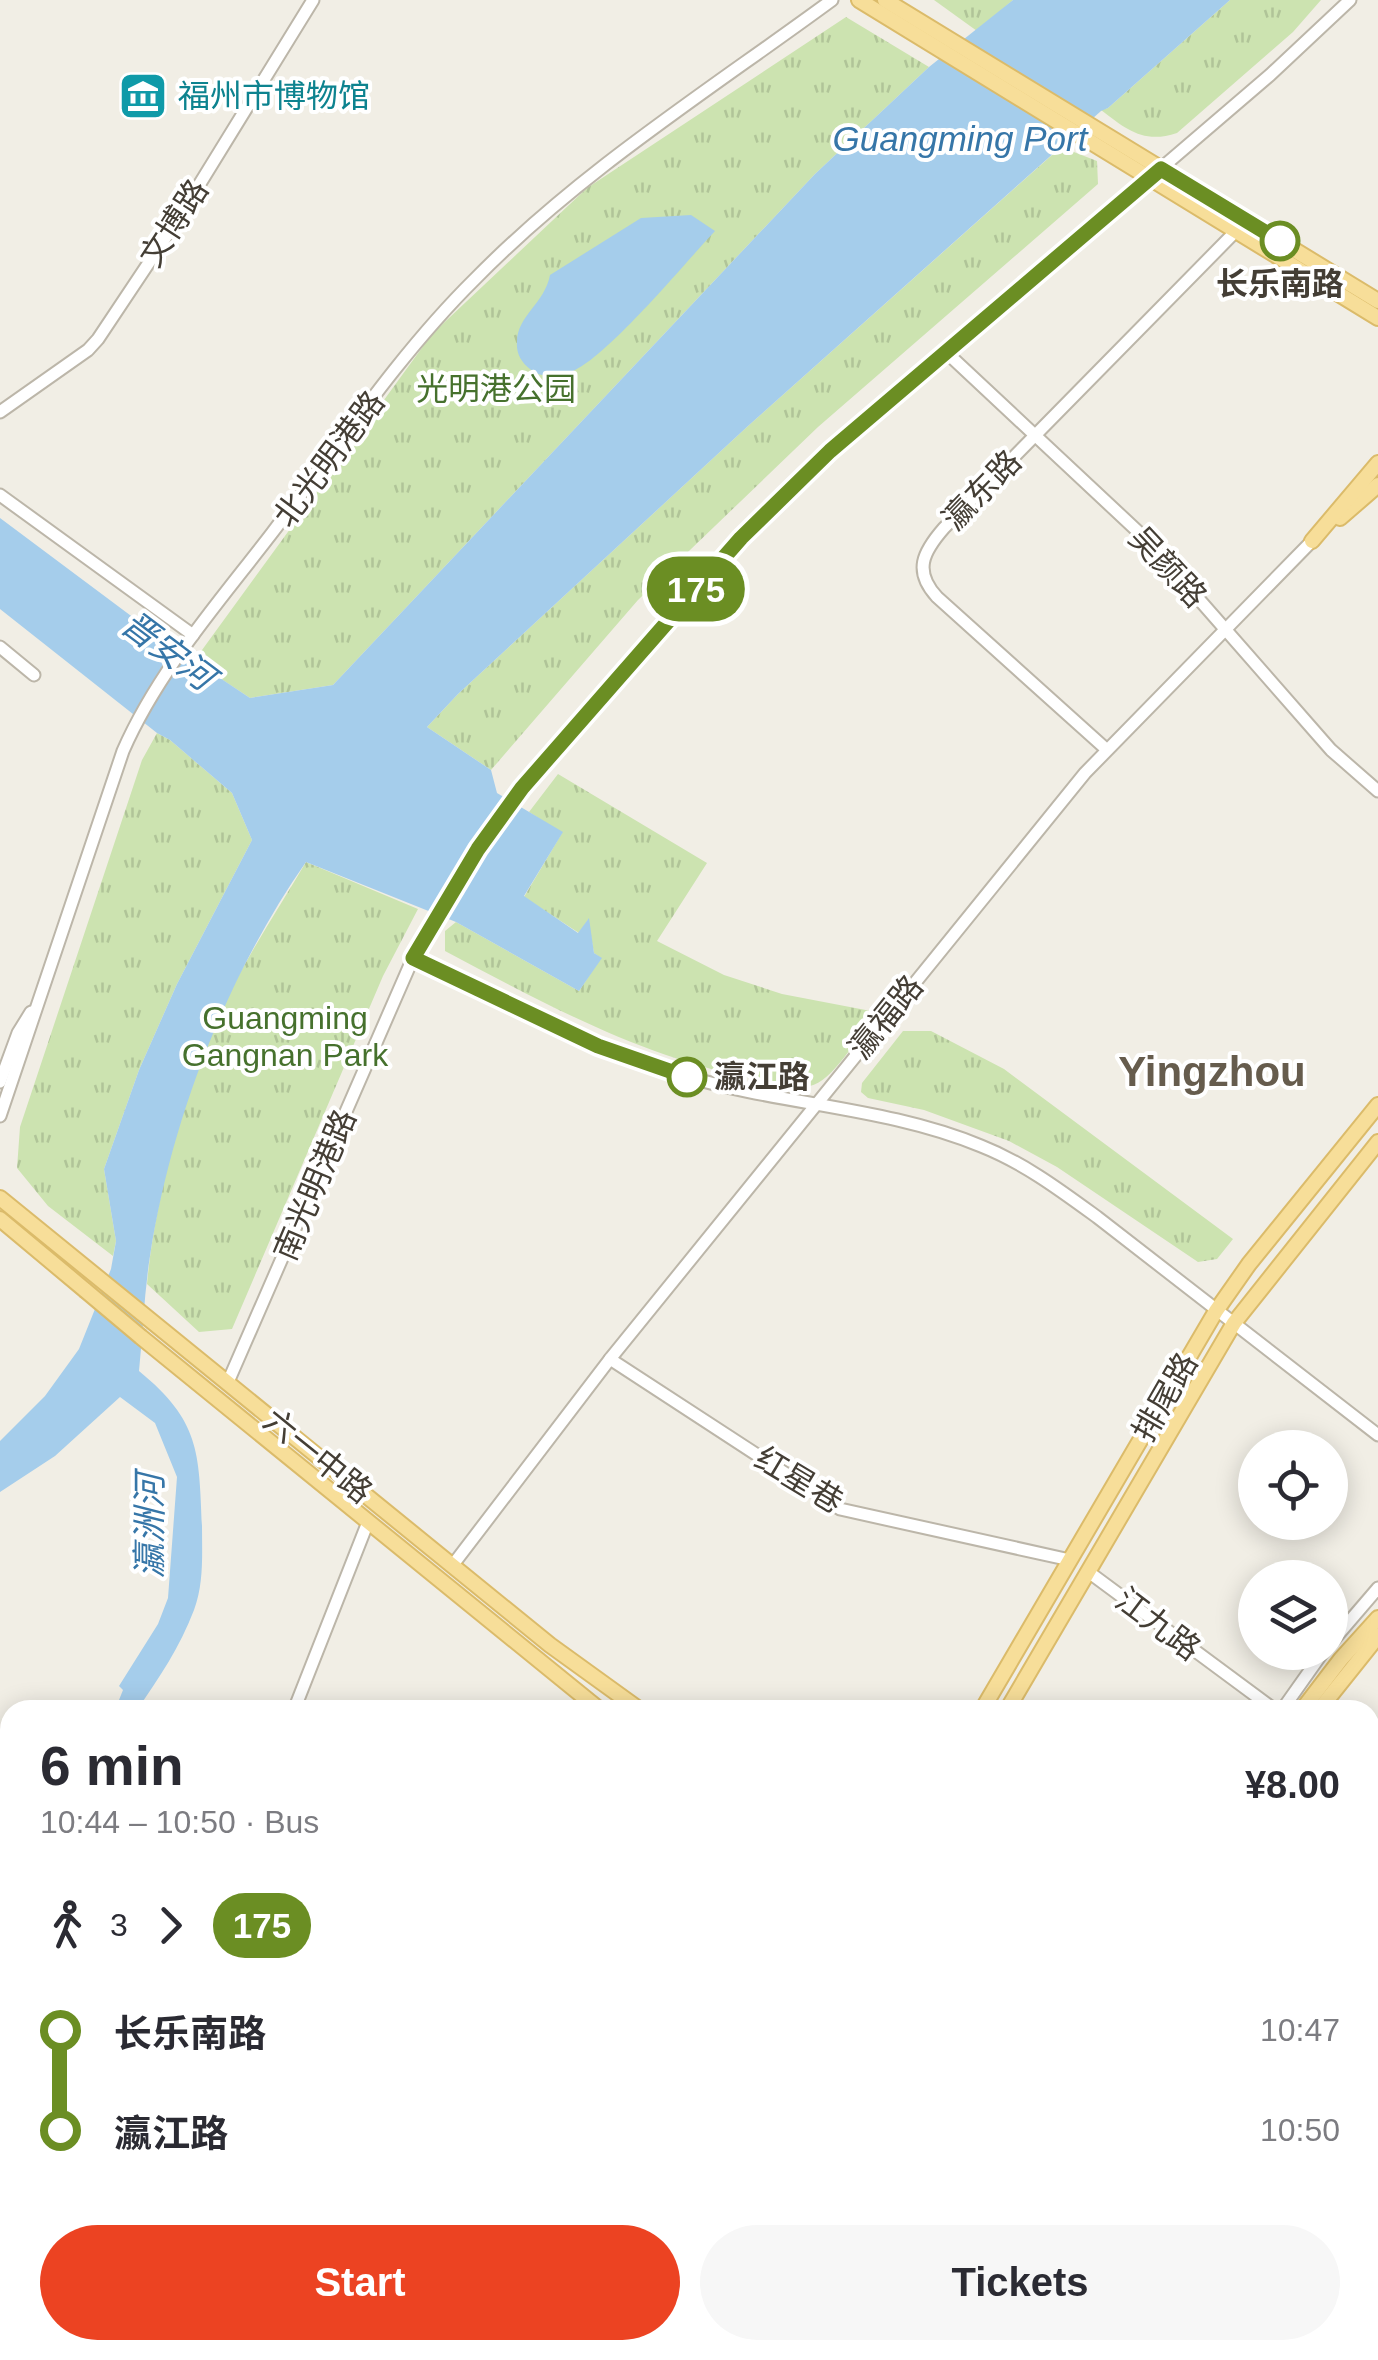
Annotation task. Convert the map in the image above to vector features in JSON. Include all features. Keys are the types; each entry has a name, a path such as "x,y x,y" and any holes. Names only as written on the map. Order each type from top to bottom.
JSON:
{"main road":[{"path":"859,0 952,49 1155,174 1378,300"},
{"path":"885,0 952,49"},
{"path":"1155,174 1236,231 1378,318"},
{"path":"1312,541 1378,464"},
{"path":"1312,541 1378,485"},
{"name":"排尾路","path":"988,1700 1216,1311 1378,1104"},
{"name":"排尾路","path":"1014,1700 1234,1323 1378,1142"},
{"name":"六一中路","path":"0,1198 550,1646 626,1700"},
{"name":"六一中路","path":"0,1219 588,1700"},
{"path":"1310,1700 1378,1618"},
{"path":"1327,1700 1378,1636"},
{"path":"0,1782 0,1832"}],"street":[{"name":"文博路","path":"0,412 98,339 180,216 313,0"},
{"name":"北光明港路","path":"0,1116 134,726 194,635 421,338 476,277 605,165 832,0"},
{"name":"南光明港路","path":"228,1382 413,958 492,827 565,736 767,511 839,443 1270,76 1350,0"},
{"name":"瀛东路","path":"1106,749 937,597 921,569 929,544 1236,231"},
{"name":"吴颜路","path":"947,353 1147,540 1331,750 1378,792"},
{"path":"0,495 194,635"},
{"name":"瀛福路","path":"452,1566 610,1359 1106,749 1312,541"},
{"path":"0,648 34,675"},
{"path":"413,958 628,1058 724,1087 920,1126 968,1140 1009,1158 1066,1194 1378,1434"},
{"name":"北光明港路","path":"0,1082 18,1032 36,1004"},
{"name":"红星巷","path":"610,1359 835,1507 1070,1560"},
{"path":"298,1700 368,1522"},
{"name":"江九路","path":"1090,1573 1264,1700"},
{"path":"1348,1623 1378,1588"},
{"path":"1286,1700 1309,1670"}],"green space":[{"path":"934,0 1013,0 977,31"},
{"path":"1230,0 1321,0 1293,32 1177,133 1145,136 1101,110 1108,108"},
{"name":"光明港公园","path":"846,17 929,67 815,174 333,685 250,698 194,661 432,334 587,188"},
{"path":"1061,147 1097,161 1098,184 818,427 638,600 491,770 427,727 748,426"},
{"path":"157,733 232,793 252,840 177,984 139,1070 104,1169 116,1241 113,1256 48,1206 17,1168 20,1127 142,760"},
{"path":"558,774 707,863 657,941 724,975 782,994 876,1012 828,1075 810,1086 793,1086 680,1060 600,1029 445,951 445,931 456,922 579,991 601,958 594,953 588,920 579,933 524,897 562,833 529,812"},
{"name":"Guangming Gangnan Park","path":"306,862 418,909 383,976 232,1329 199,1332 147,1284 157,1212 187,1099 213,1028 246,962"},
{"path":"903,1031 931,1031 1004,1069 1233,1239 1217,1259 1198,1262 1057,1167 1009,1141 924,1110 868,1098 861,1092 862,1083"}],"water":[{"name":"Guangming Port","path":"1013,0 1230,0 748,426 427,727 491,770 497,793 563,832 524,896 578,933 589,918 594,953 602,958 579,991 456,922 306,862 277,906 227,1000 206,1050 159,1205 146,1285 139,1371 174,1406 192,1440 201,1500 202,1558 194,1610 161,1674 144,1700 119,1700 123,1690 119,1686 158,1624 168,1598 177,1477 155,1423 120,1397 55,1456 0,1492 0,1441 45,1396 79,1349 111,1269 116,1241 104,1169 139,1070 177,984 252,840 232,793 0,609 0,518 166,642 250,698 333,685 815,174 929,67"},
{"path":"691,215 715,231 606,347 562,375 540,374 524,363 517,350 518,333 543,294 550,275 641,218"}],"bus line":[{"name":"175","path":"687,1077 598,1046 413,958 492,827 565,736 741,538 802,476 1161,169 1280,241"}],"place":[{"name":"福州市博物馆","path":"143,96"},
{"name":"长乐南路","path":"1280,241"},
{"name":"瀛江路","path":"687,1077"}],"district":[{"name":"Yingzhou","path":"1212,1071"}],"water label":[{"name":"晋安河","path":"168,650"},
{"name":"瀛洲河","path":"149,1526"}]}
